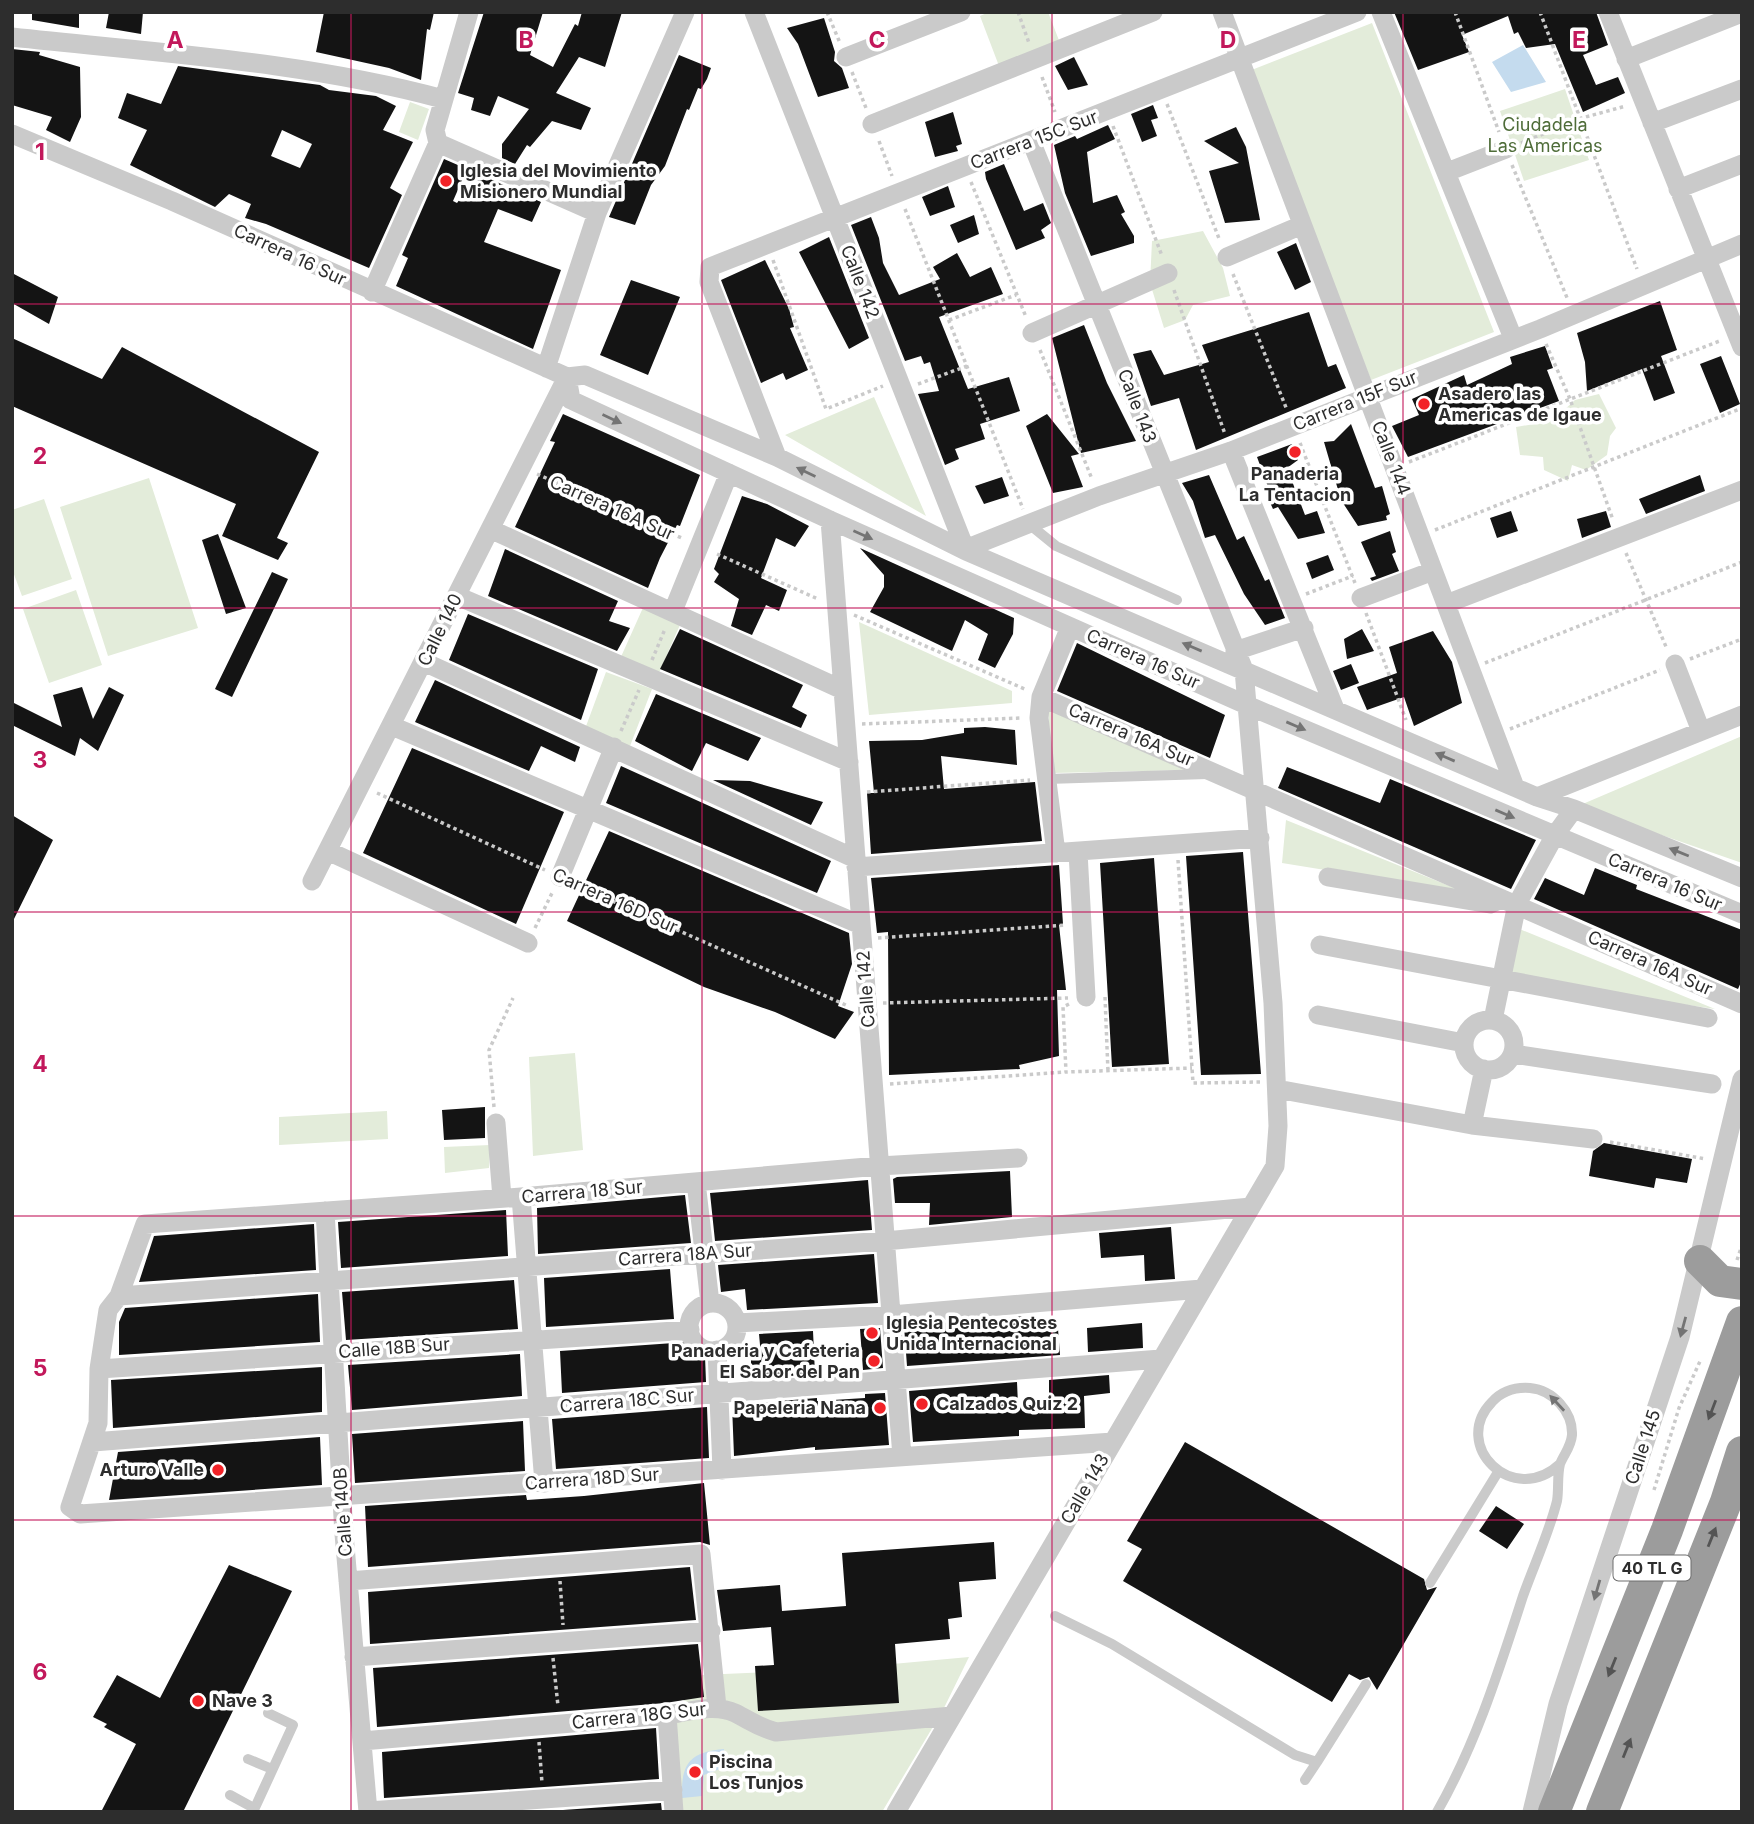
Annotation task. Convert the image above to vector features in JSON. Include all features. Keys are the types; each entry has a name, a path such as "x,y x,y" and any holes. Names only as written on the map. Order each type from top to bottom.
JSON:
{"highway":[{"path":"1700,1261 1720,1282 1742,1284"},
{"name":"40 TL G","path":"1554,1812 1667,1530 1742,1322"},
{"name":"40 TL G","path":"1602,1812 1726,1502 1742,1452"}],"street":[{"path":"372,292 438,143 435,130 469,12"},
{"path":"546,368 597,213 685,12"},
{"name":"Calle 142","path":"754,12 965,550"},
{"path":"846,57 961,12"},
{"path":"872,124 1153,12"},
{"name":"Calle 144","path":"1222,12 1515,787"},
{"name":"Carrera 15C Sur","path":"777,457 709,282 710,267 1357,12"},
{"path":"1381,12 1513,338"},
{"path":"1608,12 1739,341"},
{"path":"1626,59 1742,13"},
{"path":"12,37 292,68 362,79 443,99"},
{"path":"1652,123 1742,89"},
{"name":"Carrera 16 Sur","path":"12,134 172,201 567,377 585,375 777,457 965,550 1537,797 1574,809 1742,878"},
{"name":"Calle 143","path":"896,1812 1275,1166 1278,1126 1270,1085 1260,838 1244,670 1031,141"},
{"path":"438,143 597,213"},
{"path":"1447,172 1506,149"},
{"path":"1678,189 1742,164"},
{"path":"1227,257 1303,225"},
{"name":"Carrera 15F Sur","path":"965,550 1231,451 1540,329 1742,244"},
{"path":"1032,332 1168,273"},
{"name":"Carrera 16 Sur","path":"567,377 571,400 830,520 1249,706 1742,914"},
{"name":"Calle 140","path":"312,881 330,852 567,377"},
{"path":"1231,451 1335,709"},
{"path":"673,611 729,473"},
{"path":"1446,604 1742,490"},
{"name":"Calle 142","path":"830,520 902,1457"},
{"path":"490,529 843,690"},
{"path":"1360,598 1433,571"},
{"path":"457,596 849,762"},
{"path":"1056,853 1039,718 1041,697 1070,627"},
{"path":"1235,652 1304,628"},
{"path":"424,662 614,747 856,863 1077,852 1260,838"},
{"path":"1675,664 1701,732"},
{"name":"Carrera 16A Sur","path":"1041,697 1742,1004"},
{"path":"1537,797 1742,715"},
{"path":"392,726 589,808 861,932"},
{"path":"560,877 614,747"},
{"path":"1493,1020 1510,901 1574,809"},
{"path":"330,852 528,943"},
{"path":"1077,852 1082,924 1096,997"},
{"path":"1328,877 1490,904 1510,901"},
{"path":"1320,945 1708,1017"},
{"path":"1318,1015 1464,1043"},
{"path":"1493,1020 1507,1027 1514,1039 1513,1054 1504,1065 1491,1070 1477,1067 1467,1057 1464,1043 1469,1030 1480,1021 1493,1020"},
{"path":"1513,1054 1712,1084"},
{"path":"1472,1125 1484,1069"},
{"name":"Calle 145","path":"1532,1812 1558,1704 1680,1337 1742,1079"},
{"path":"1270,1085 1472,1125 1592,1139"},
{"path":"496,1123 526,1266 544,1483"},
{"name":"Carrera 18 Sur","path":"119,1296 145,1224 511,1198 879,1166 1018,1158"},
{"path":"696,1182 710,1303"},
{"name":"Carrera 18A Sur","path":"119,1296 885,1241 1251,1207"},
{"name":"Calle 140B","path":"325,1212 341,1497 368,1811"},
{"path":"737,1323 891,1315 1202,1289"},
{"path":"93,1442 98,1423 99,1368 108,1310 119,1296"},
{"path":"710,1303 727,1308 737,1323 732,1341 717,1350 699,1346 690,1330 694,1312 710,1303"},
{"name":"Calle 18B Sur","path":"99,1368 532,1338 690,1330"},
{"path":"717,1350 722,1470"},
{"name":"Carrera 18C Sur","path":"93,1442 1161,1359"},
{"name":"Carrera 18D Sur","path":"93,1442 71,1503 72,1510 80,1514 1113,1442"},
{"path":"348,1581 700,1554 703,1557 717,1707"},
{"path":"354,1657 711,1631"},
{"name":"Carrera 18G Sur","path":"362,1741 667,1716 717,1707 734,1712 754,1726 776,1732 952,1716"},
{"path":"667,1716 674,1812"},
{"path":"368,1811 673,1790"}],"lane":[{"path":"1029,524 1056,546 1177,600"},
{"path":"1047,779 1222,774"},
{"path":"1519,1388 1535,1389 1550,1395 1562,1405 1569,1419 1572,1435 1569,1451 1560,1464 1542,1477 1531,1480 1519,1480 1498,1472 1487,1460 1480,1446 1478,1430 1482,1415 1498,1397 1519,1388"},
{"path":"1437,1812 1461,1770 1496,1679 1557,1500 1560,1464"},
{"path":"1430,1583 1498,1472"},
{"path":"1055,1616 1112,1644 1295,1755 1317,1762"},
{"path":"1305,1780 1366,1684"},
{"path":"230,1795 253,1810 293,1725 268,1713"},
{"path":"248,1759 272,1769"}],"path":[{"path":"827,12 1029,524"},
{"path":"1018,12 1062,129"},
{"path":"1540,12 1644,286"},
{"path":"1506,149 1582,118 1643,101"},
{"path":"767,244 826,409 967,366"},
{"path":"949,320 1017,295"},
{"path":"1540,329 1570,399 1643,599 1675,664"},
{"path":"1394,467 1570,399 1739,341"},
{"path":"1420,536 1742,408"},
{"name":"Carrera 16A Sur","path":"520,467 1041,697"},
{"path":"1471,668 1742,562"},
{"path":"1291,599 1353,576"},
{"path":"1495,734 1742,639"},
{"path":"846,724 1039,718"},
{"path":"851,793 1047,779"},
{"name":"Carrera 16D Sur","path":"363,786 560,877 867,1010 1096,997"},
{"path":"1177,844 1193,1083 1270,1085"},
{"path":"528,943 560,877"},
{"path":"861,932 1082,924"},
{"path":"496,1123 489,1050 513,998"},
{"path":"1108,1072 1192,1068"},
{"path":"873,1084 1066,1072"},
{"path":"1592,1139 1722,1162"},
{"path":"559,1565 559,1724"},
{"path":"538,1726 543,1799"}],"green space":[{"path":"989,12 1048,12 1060,43 999,66 980,16"},
{"path":"1372,23 1494,332 1371,380 1249,71"},
{"name":"Ciudadela Las Americas","path":"1565,89 1589,160 1524,181 1500,111"},
{"path":"410,102 429,109 418,140 399,132"},
{"path":"1203,231 1223,268 1230,296 1193,305 1185,320 1164,328 1150,283 1152,241"},
{"path":"1599,394 1616,428 1610,436 1607,455 1586,470 1572,465 1568,481 1544,470 1543,457 1520,455 1516,427 1552,421 1575,400"},
{"path":"874,397 926,516 785,435"},
{"path":"149,478 198,628 108,656 60,507"},
{"path":"44,499 72,579 22,596 12,569 12,510"},
{"path":"76,590 102,665 49,683 23,609"},
{"path":"646,601 683,618 658,675 620,659"},
{"path":"859,622 1012,691 1012,703 869,715"},
{"path":"606,672 652,689 630,746 585,729"},
{"path":"1048,707 1194,770 1052,773"},
{"path":"1742,736 1742,863 1578,806"},
{"path":"1286,820 1467,893 1282,863"},
{"path":"1517,928 1715,1009 1502,978"},
{"path":"575,1053 583,1150 533,1156 529,1057"},
{"path":"387,1111 388,1139 279,1145 279,1117"},
{"path":"490,1145 489,1168 445,1173 444,1147"},
{"path":"969,1657 943,1710 882,1812 669,1812 664,1730 701,1675 838,1669"}],"water":[{"path":"1523,45 1546,82 1511,92 1492,62"},
{"name":"Piscina Los Tunjos","path":"724,1749 725,1767 704,1775 702,1796 682,1798 683,1776 690,1762 703,1753"}],"building":[{"path":"32,12 79,12 79,28 32,20"},
{"path":"109,12 143,12 141,34 106,28"},
{"path":"324,12 434,12 430,30 427,29 421,80 389,68 316,52"},
{"path":"484,12 543,12 530,55 553,67 575,24 578,26 582,12 622,12 605,67 579,57 556,93 591,108 581,130 552,121 530,147 527,145 515,164 502,158 502,144 529,109 498,96 490,116 471,110 474,98 458,93"},
{"path":"1394,12 1596,12 1608,45 1583,55 1596,85 1618,77 1625,93 1583,112 1555,44 1526,48 1518,32 1514,34 1508,16 1462,35 1469,52 1418,70"},
{"path":"824,18 835,52 834,61 842,68 849,88 818,97 798,44 787,28"},
{"path":"12,49 40,52 39,55 80,67 81,117 70,142 46,130 52,117 12,105"},
{"path":"679,55 711,68 707,79 701,89 698,88 689,110 687,109 665,166 651,185 635,225 609,217"},
{"path":"1074,57 1088,85 1068,90 1055,66"},
{"path":"178,66 320,85 329,90 376,96 396,106 383,130 413,142 390,188 402,195 369,268 266,224 245,218 251,204 229,194 215,207 130,165 147,130 118,118 127,93 161,104","holes":["282,130 312,144 300,168 271,156"]},
{"path":"1153,105 1158,118 1151,120 1157,136 1142,142 1131,114"},
{"path":"953,112 962,144 956,146 958,151 935,157 925,122"},
{"path":"1108,125 1115,139 1087,152 1093,203 1117,195 1125,212 1121,214 1134,236 1134,243 1091,256 1065,193 1054,145 1075,136 1077,139"},
{"path":"1236,127 1246,147 1260,220 1225,223 1209,171 1239,163 1204,141"},
{"path":"444,159 467,169 453,201 457,203 479,174 541,202 532,222 498,209 484,242 561,270 533,349 396,286 408,258 402,255"},
{"path":"1004,164 1024,211 1043,203 1051,223 1041,230 1045,238 1016,250 985,172"},
{"path":"948,186 955,207 930,216 922,197"},
{"path":"974,215 979,234 958,243 950,225"},
{"path":"871,217 879,238 883,263 899,295 940,279 933,267 957,253 970,277 991,267 1003,294 939,317 968,389 1009,377 1020,411 980,424 985,439 955,449 959,459 945,465 918,394 939,391 930,362 924,364 921,356 905,361 851,225"},
{"path":"829,237 869,338 849,349 799,252"},
{"path":"1296,243 1311,282 1295,290 1277,252"},
{"path":"765,260 789,309 794,327 790,328 808,370 786,380 783,373 761,383 721,280"},
{"path":"12,273 58,297 49,324 12,303"},
{"path":"631,280 680,297 648,375 600,355"},
{"path":"1660,301 1677,350 1661,356 1675,393 1654,401 1642,369 1587,391 1585,362 1577,333"},
{"path":"1309,312 1328,367 1336,364 1346,388 1196,450 1179,398 1151,406 1133,354 1151,350 1164,375 1209,362 1202,345"},
{"path":"1084,325 1107,383 1136,441 1081,453 1052,338"},
{"path":"12,338 102,379 122,347 319,452 277,538 288,543 278,560 222,536 236,504 12,406"},
{"path":"1545,346 1553,368 1547,370 1559,401 1408,457 1392,426 1419,415 1412,399 1464,375 1467,385 1512,364 1510,357"},
{"path":"1721,356 1740,404 1720,413 1700,364"},
{"path":"563,414 700,475 680,526 677,525 648,588 515,527 555,442 550,441"},
{"path":"1047,414 1079,454 1071,456 1083,487 1053,493 1026,426"},
{"path":"1351,424 1375,488 1382,486 1390,514 1386,516 1387,520 1358,526 1341,500 1324,442 1334,441"},
{"path":"1292,444 1298,460 1287,468 1305,515 1317,511 1325,533 1298,539 1278,507 1273,509 1267,496 1271,495 1257,457"},
{"path":"1209,475 1237,540 1244,536 1265,581 1269,579 1285,618 1265,625 1244,594 1215,535 1205,538 1193,501 1182,483"},
{"path":"1700,475 1705,491 1646,514 1639,499"},
{"path":"1002,477 1009,496 984,504 975,486"},
{"path":"742,496 767,504 809,526 795,547 776,538 761,578 787,590 779,611 766,605 752,635 731,626 739,599 714,582 719,574 714,569"},
{"path":"1511,511 1518,531 1497,538 1490,518"},
{"path":"1606,511 1611,527 1582,538 1577,519"},
{"path":"1390,531 1396,552 1392,554 1399,571 1372,581 1370,578 1376,576 1361,542"},
{"path":"218,534 246,608 226,614 202,540"},
{"path":"860,548 1014,618 1013,634 995,668 978,660 988,634 965,620 952,651 870,612 884,587 884,575"},
{"path":"505,549 618,601 609,621 630,628 617,651 488,596"},
{"path":"1328,555 1334,570 1312,579 1306,563"},
{"path":"272,572 288,579 232,697 215,689"},
{"path":"468,614 598,669 581,720 449,660"},
{"path":"680,629 803,685 792,707 807,715 801,728 660,669"},
{"path":"1362,629 1374,651 1347,659 1344,639"},
{"path":"1433,631 1452,662 1462,703 1414,726 1404,697 1367,710 1357,687 1397,673 1389,647"},
{"path":"1077,643 1225,715 1210,758 1057,691"},
{"path":"1351,664 1359,683 1341,690 1333,671"},
{"path":"435,680 580,747 575,762 541,746 529,771 415,722"},
{"path":"82,687 93,719 109,687 124,695 98,751 80,738 75,756 12,725 12,702 62,727 53,695"},
{"path":"656,694 761,738 748,761 706,743 692,771 635,741"},
{"path":"964,728 1015,730 1017,765 941,756 944,789 1035,782 1042,841 871,854 867,793 874,793 869,741 922,740 964,733"},
{"path":"412,748 564,812 516,924 363,853"},
{"path":"621,766 831,861 817,893 606,803"},
{"path":"1287,767 1380,803 1390,779 1536,840 1511,889 1278,788"},
{"path":"713,780 750,781 823,802 811,825"},
{"path":"12,815 53,840 12,923"},
{"path":"609,831 849,933 852,964 838,1006 854,1012 835,1039 775,1012 704,987 567,921"},
{"path":"1243,852 1261,1074 1201,1075 1186,856"},
{"path":"1154,858 1169,1064 1112,1067 1100,863"},
{"path":"1059,865 1063,924 1059,925 1066,990 1057,990 1059,1056 1019,1065 1020,1069 889,1075 888,932 877,933 871,878"},
{"path":"1595,868 1637,885 1636,889 1742,930 1742,980 1738,989 1534,899 1545,878 1584,895"},
{"path":"485,1107 485,1138 444,1140 442,1110"},
{"path":"1604,1143 1692,1159 1687,1183 1656,1178 1654,1188 1589,1176 1593,1151"},
{"path":"1010,1171 1012,1217 929,1225 930,1203 895,1203 893,1179 897,1177"},
{"path":"868,1180 872,1230 715,1241 710,1193"},
{"path":"685,1195 691,1243 538,1254 537,1208"},
{"path":"506,1210 508,1256 341,1268 338,1222"},
{"path":"314,1224 316,1270 139,1282 154,1236"},
{"path":"1171,1227 1175,1279 1145,1281 1144,1255 1101,1258 1099,1233"},
{"path":"874,1254 878,1303 747,1310 745,1289 721,1292 718,1265"},
{"path":"670,1269 674,1319 546,1327 544,1278"},
{"path":"514,1280 518,1329 346,1340 342,1292"},
{"path":"318,1294 320,1342 119,1355 119,1322 125,1308"},
{"path":"1026,1316 1027,1330 1058,1329 1060,1355 907,1366 904,1326"},
{"path":"1142,1323 1143,1348 1088,1352 1087,1328"},
{"path":"880,1328 883,1368 863,1370 860,1329"},
{"path":"813,1331 815,1374 751,1379 751,1357 761,1356 759,1334"},
{"path":"688,1342 705,1356 706,1382 562,1393 560,1351"},
{"path":"520,1354 522,1396 352,1410 348,1365"},
{"path":"322,1367 322,1412 113,1428 111,1380"},
{"path":"1109,1375 1110,1393 1084,1396 1085,1428 1019,1430 1019,1436 913,1442 909,1391 1017,1382 1018,1405 1049,1405 1049,1380"},
{"path":"885,1393 889,1445 815,1450 815,1447 734,1456 732,1405 817,1398 817,1401 865,1398 865,1394"},
{"path":"707,1407 709,1458 556,1469 552,1419"},
{"path":"523,1421 525,1471 355,1483 352,1434"},
{"path":"320,1437 322,1485 109,1500 118,1452"},
{"path":"1185,1442 1424,1579 1427,1590 1437,1587 1377,1690 1369,1677 1360,1680 1349,1674 1332,1702 1123,1581 1142,1549 1127,1541"},
{"path":"704,1483 710,1545 700,1542 368,1567 365,1506 526,1495 527,1500"},
{"path":"1496,1506 1524,1524 1507,1549 1479,1531"},
{"path":"994,1542 996,1579 959,1582 962,1617 948,1619 950,1639 895,1644 899,1703 758,1711 755,1666 774,1665 771,1627 723,1631 717,1590 780,1585 782,1611 846,1606 842,1553"},
{"name":"Nave 3","path":"229,1565 292,1591 183,1812 101,1812 136,1744 104,1727 107,1724 93,1717 117,1675 160,1698"},
{"path":"690,1567 696,1620 370,1644 368,1592"},
{"path":"698,1644 704,1697 665,1703 377,1727 373,1668"},
{"path":"656,1728 659,1779 384,1798 382,1752"},
{"path":"661,1803 662,1812 535,1812"}],"place":[{"name":"Iglesia del Movimiento Misionero Mundial","path":"446,181"},
{"name":"Asadero las Americas de Igaue","path":"1424,404"},
{"name":"Panaderia La Tentacion","path":"1295,452"},
{"name":"Iglesia Pentecostes Unida Internacional","path":"872,1333"},
{"name":"Panaderia y Cafeteria El Sabor del Pan","path":"874,1361"},
{"name":"Calzados Quiz 2","path":"922,1404"},
{"name":"Papeleria Nana","path":"880,1408"},
{"name":"Arturo Valle","path":"218,1470"},
{"name":"Nave 3","path":"198,1701"},
{"name":"Piscina Los Tunjos","path":"695,1772"}]}
